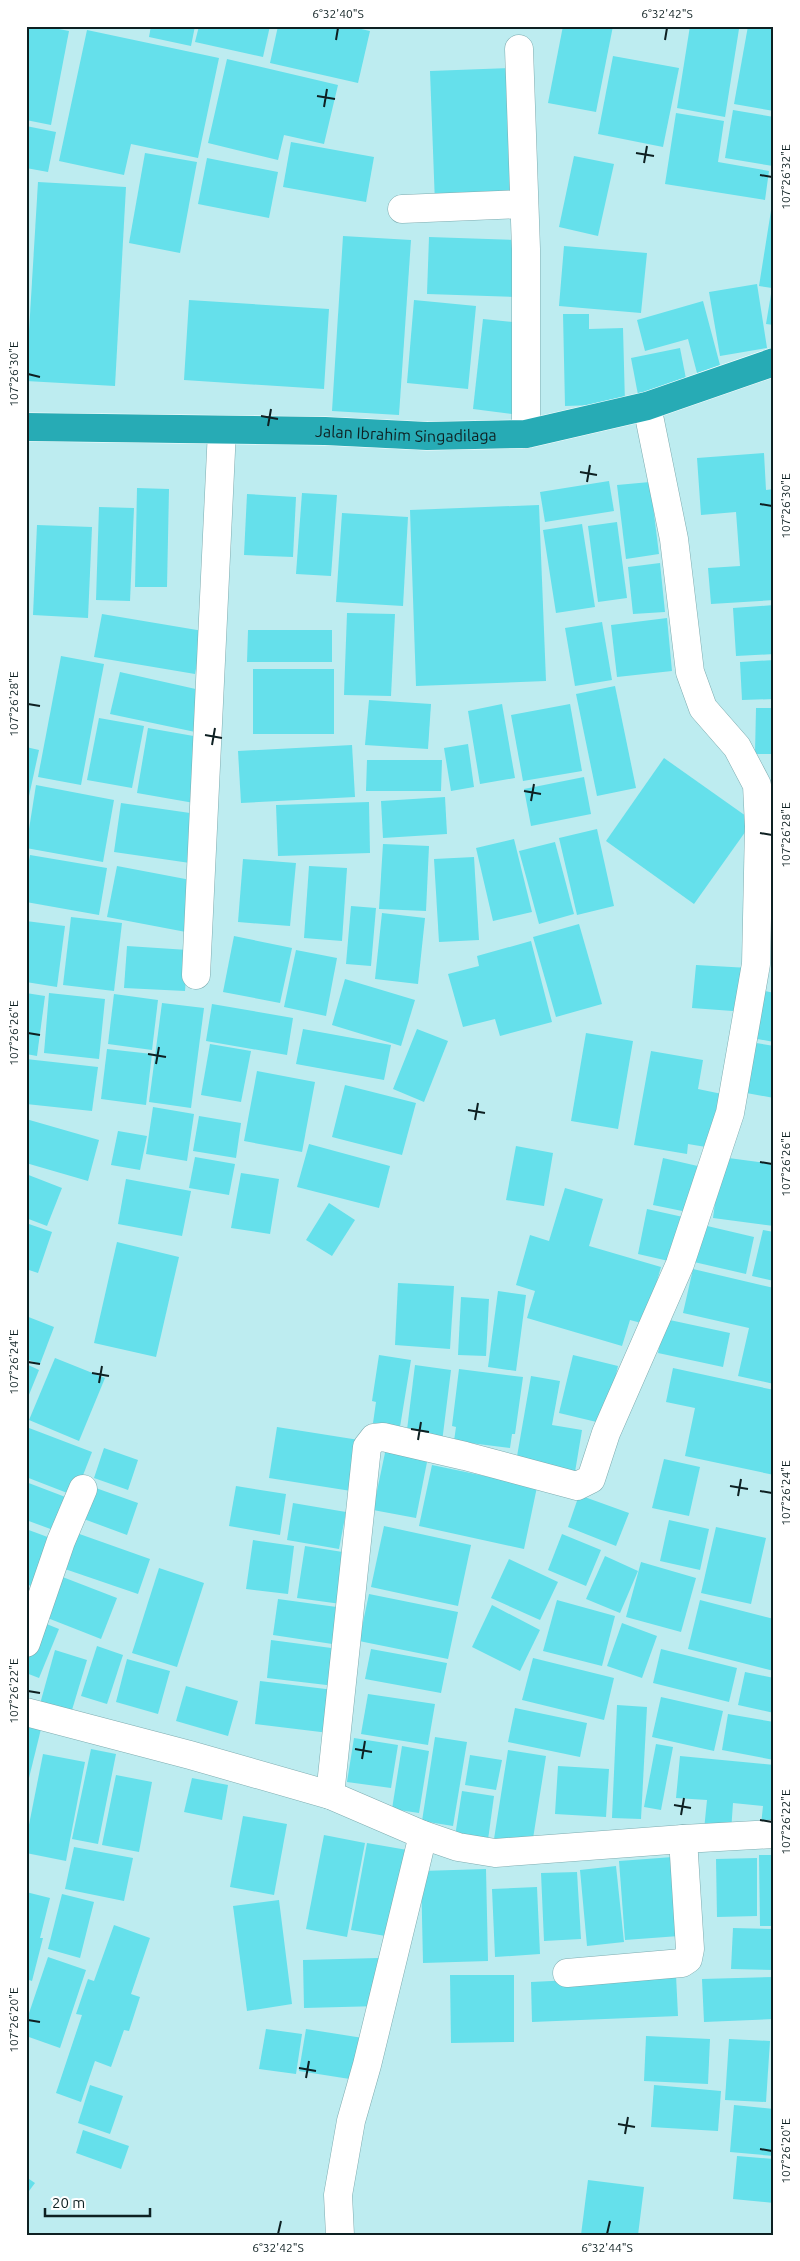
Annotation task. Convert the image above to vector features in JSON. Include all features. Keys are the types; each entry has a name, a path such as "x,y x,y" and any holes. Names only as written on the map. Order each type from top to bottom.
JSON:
{"highway":[{"name":"Jalan Ibrahim Singadilaga","path":"26,427 325,431 427,436 526,434 648,406 774,362"}],"street":[{"path":"519,48 526,249 526,434"},
{"path":"402,209 524,204"},
{"path":"330,1795 367,1447 374,1438 383,1437 465,1456 577,1486 591,1479 606,1433 680,1264 730,1113 756,964 759,826 757,785 737,747 703,708 690,672 674,539 648,406"},
{"path":"196,975 222,430"},
{"path":"26,1643 61,1541 83,1489"},
{"path":"26,1712 190,1755 330,1795 423,1836 458,1847 495,1853 774,1834"},
{"path":"340,2235 338,2195 351,2121 367,2065 423,1836"},
{"path":"567,1973 682,1963 688,1958 690,1950 683,1839"}],"building":[{"path":"26,26 44,26 69,31 51,125 26,120"},
{"path":"151,26 195,26 191,46 149,37"},
{"path":"199,26 270,26 263,57 195,42"},
{"path":"278,26 348,26 370,31 358,83 270,63"},
{"path":"563,26 613,26 596,112 548,103"},
{"path":"690,26 720,26 739,29 725,117 677,108"},
{"path":"748,26 774,26 774,111 734,104"},
{"path":"87,30 219,58 198,158 131,144 124,175 59,161"},
{"path":"613,56 679,68 663,147 598,134"},
{"path":"227,59 338,85 324,144 284,135 278,160 208,143"},
{"path":"512,68 516,201 435,204 430,71"},
{"path":"733,110 774,117 773,166 725,158"},
{"path":"676,113 724,121 718,162 769,171 765,200 665,184"},
{"path":"26,126 56,132 48,172 26,168"},
{"path":"291,142 374,157 366,202 283,187"},
{"path":"145,153 197,162 180,253 129,243"},
{"path":"574,156 614,164 598,236 559,227"},
{"path":"207,158 278,172 269,218 198,204"},
{"path":"38,182 126,187 115,386 26,381"},
{"path":"773,198 774,325 766,324 772,288 759,286"},
{"path":"343,236 411,240 399,415 332,411"},
{"path":"429,237 518,240 516,297 427,294"},
{"path":"564,246 647,253 641,313 559,306"},
{"path":"757,284 767,348 720,356 709,292"},
{"path":"189,300 329,309 324,389 184,380"},
{"path":"414,300 476,306 468,389 407,383"},
{"path":"703,301 720,365 697,373 688,339 645,351 637,320"},
{"path":"563,314 589,314 589,329 623,328 625,404 565,406"},
{"path":"483,319 522,323 512,414 473,409"},
{"path":"680,348 688,389 639,400 631,358"},
{"path":"764,453 766,490 774,489 774,600 711,604 708,568 740,566 736,512 701,515 697,458"},
{"path":"609,481 614,511 545,522 540,492"},
{"path":"650,482 659,554 626,559 617,485"},
{"path":"137,488 169,489 167,587 135,587"},
{"path":"302,493 337,495 331,576 296,574"},
{"path":"247,494 296,497 293,557 244,555"},
{"path":"539,505 546,681 416,686 410,510"},
{"path":"99,507 134,508 130,601 96,600"},
{"path":"342,513 408,517 403,606 336,602"},
{"path":"617,522 627,598 598,602 588,526"},
{"path":"582,524 595,607 556,613 543,530"},
{"path":"37,525 92,527 88,618 33,615"},
{"path":"660,563 665,612 633,614 628,567"},
{"path":"774,605 774,654 736,656 733,608"},
{"path":"347,613 395,614 391,696 344,695"},
{"path":"102,614 203,631 195,674 94,657"},
{"path":"667,618 672,671 617,677 611,625"},
{"path":"602,622 612,680 575,686 565,628"},
{"path":"248,630 332,630 332,662 247,662"},
{"path":"61,656 104,664 81,785 38,777"},
{"path":"774,660 774,699 742,700 740,662"},
{"path":"253,669 334,669 334,734 253,734"},
{"path":"120,672 209,692 200,733 110,714"},
{"path":"615,686 636,788 597,796 576,694"},
{"path":"369,700 431,704 428,749 365,745"},
{"path":"502,704 515,778 480,784 468,711"},
{"path":"570,704 582,771 523,781 511,715"},
{"path":"756,708 774,708 774,754 755,754"},
{"path":"99,718 144,726 132,788 87,780"},
{"path":"148,728 205,738 194,803 137,793"},
{"path":"468,744 474,787 451,791 444,748"},
{"path":"352,745 355,797 241,803 238,751"},
{"path":"26,747 39,750 29,796 26,795"},
{"path":"664,758 753,821 694,904 606,841"},
{"path":"367,760 442,760 441,791 366,791"},
{"path":"584,777 591,814 531,826 524,789"},
{"path":"36,785 114,800 103,862 26,848"},
{"path":"445,797 447,834 383,838 381,801"},
{"path":"772,800 774,800 774,832 769,831"},
{"path":"369,802 370,853 278,856 276,805"},
{"path":"121,803 197,814 190,863 114,852"},
{"path":"597,829 614,906 577,915 559,838"},
{"path":"514,839 532,912 493,921 476,848"},
{"path":"555,842 574,914 539,924 519,851"},
{"path":"383,844 429,846 426,911 379,909"},
{"path":"30,855 107,868 99,915 26,902 26,876"},
{"path":"474,857 479,940 439,942 434,859"},
{"path":"243,859 296,863 290,926 238,922"},
{"path":"117,866 196,881 186,932 107,917"},
{"path":"309,866 347,868 342,941 304,938"},
{"path":"351,906 376,908 371,966 346,964"},
{"path":"382,913 425,918 418,984 375,979"},
{"path":"71,917 122,923 114,991 63,985"},
{"path":"26,921 65,926 57,987 26,982"},
{"path":"579,924 602,1004 556,1017 533,937"},
{"path":"234,936 292,948 280,1003 223,992"},
{"path":"531,941 552,1022 500,1036 495,1019 463,1027 448,974 479,966 477,956"},
{"path":"127,946 188,950 185,991 124,988"},
{"path":"296,950 337,958 326,1016 284,1007"},
{"path":"696,965 749,968 746,1012 692,1008"},
{"path":"345,979 415,1000 401,1046 332,1025"},
{"path":"761,990 774,993 774,1042 752,1038"},
{"path":"26,993 45,996 37,1056 26,1054"},
{"path":"49,993 105,999 99,1059 44,1053"},
{"path":"114,994 158,1000 152,1050 108,1044"},
{"path":"162,1003 204,1008 191,1108 149,1102"},
{"path":"212,1004 293,1018 287,1055 206,1041"},
{"path":"303,1029 391,1045 384,1080 296,1064"},
{"path":"417,1029 448,1041 424,1102 393,1089"},
{"path":"586,1033 633,1041 618,1129 571,1121"},
{"path":"750,1042 774,1046 774,1098 741,1092"},
{"path":"210,1044 251,1051 241,1102 201,1095"},
{"path":"107,1049 152,1054 146,1105 101,1099"},
{"path":"651,1051 703,1060 698,1089 722,1094 712,1148 688,1144 687,1154 634,1145"},
{"path":"26,1059 98,1067 92,1111 26,1104"},
{"path":"257,1071 315,1082 302,1152 244,1141"},
{"path":"345,1085 416,1103 402,1155 332,1137"},
{"path":"153,1107 194,1114 187,1161 146,1154"},
{"path":"199,1116 241,1123 236,1158 193,1151"},
{"path":"26,1119 99,1140 88,1181 26,1163"},
{"path":"118,1131 147,1136 140,1170 111,1165"},
{"path":"309,1144 390,1166 379,1208 297,1187"},
{"path":"516,1146 553,1153 544,1206 506,1200"},
{"path":"195,1157 235,1164 229,1195 189,1188"},
{"path":"721,1157 774,1164 774,1226 713,1218"},
{"path":"663,1158 702,1167 692,1213 653,1205"},
{"path":"241,1173 279,1179 270,1234 231,1228"},
{"path":"26,1174 62,1188 47,1226 26,1218"},
{"path":"126,1179 191,1191 182,1236 118,1224"},
{"path":"565,1188 603,1199 589,1246 661,1267 645,1324 630,1320 622,1346 527,1318 535,1291 516,1285 530,1235 549,1241"},
{"path":"329,1203 355,1220 332,1256 306,1240"},
{"path":"647,1209 683,1217 673,1262 638,1254"},
{"path":"26,1223 52,1232 38,1273 26,1269"},
{"path":"703,1225 754,1237 746,1274 694,1262"},
{"path":"763,1230 774,1232 774,1281 752,1276"},
{"path":"117,1242 179,1257 156,1357 94,1343"},
{"path":"693,1269 774,1288 774,1384 738,1376 749,1328 683,1313"},
{"path":"398,1283 454,1286 450,1349 395,1345"},
{"path":"498,1291 526,1295 516,1371 488,1367"},
{"path":"461,1297 489,1299 486,1356 458,1355"},
{"path":"26,1316 54,1327 40,1364 26,1359"},
{"path":"665,1319 730,1333 723,1367 658,1353"},
{"path":"379,1355 411,1360 400,1427 373,1423 376,1402 372,1401"},
{"path":"573,1355 618,1366 605,1424 559,1413"},
{"path":"55,1358 105,1378 79,1441 29,1420"},
{"path":"26,1364 39,1370 26,1402"},
{"path":"415,1365 451,1370 442,1442 406,1438"},
{"path":"673,1368 774,1390 774,1475 685,1456 695,1408 666,1402"},
{"path":"459,1369 523,1377 515,1434 512,1434 510,1448 454,1441 456,1427 452,1426"},
{"path":"531,1376 560,1381 552,1425 582,1430 575,1472 516,1462"},
{"path":"277,1427 359,1440 351,1491 269,1478"},
{"path":"29,1428 92,1452 75,1496 26,1477 26,1437"},
{"path":"104,1448 138,1460 128,1490 94,1478"},
{"path":"386,1448 428,1457 416,1518 373,1510"},
{"path":"664,1459 700,1467 689,1516 652,1508"},
{"path":"432,1465 537,1487 524,1549 419,1526"},
{"path":"26,1482 68,1498 56,1531 26,1520"},
{"path":"236,1486 286,1494 280,1535 229,1526"},
{"path":"93,1487 138,1503 127,1535 81,1518"},
{"path":"579,1495 629,1513 616,1546 568,1527"},
{"path":"293,1503 346,1512 339,1549 287,1540"},
{"path":"669,1520 709,1529 700,1570 660,1561"},
{"path":"384,1526 471,1545 458,1606 371,1587"},
{"path":"716,1527 766,1538 751,1604 701,1593"},
{"path":"26,1529 53,1539 34,1587 26,1584"},
{"path":"71,1531 150,1559 138,1594 59,1567"},
{"path":"562,1534 601,1550 586,1586 548,1570"},
{"path":"253,1540 294,1546 288,1594 246,1589"},
{"path":"305,1546 349,1553 341,1604 297,1598"},
{"path":"605,1556 638,1571 620,1613 586,1599"},
{"path":"509,1559 558,1582 540,1620 491,1598"},
{"path":"641,1562 696,1578 681,1632 626,1617"},
{"path":"159,1568 204,1583 177,1667 132,1653"},
{"path":"60,1576 117,1598 101,1639 45,1617"},
{"path":"369,1594 458,1612 448,1659 359,1641"},
{"path":"278,1599 344,1608 339,1645 273,1635"},
{"path":"557,1600 615,1616 602,1666 543,1651"},
{"path":"700,1600 774,1619 774,1671 688,1649"},
{"path":"492,1605 540,1630 520,1671 472,1647"},
{"path":"39,1621 59,1629 39,1678 26,1673 26,1654"},
{"path":"622,1623 657,1636 642,1678 607,1666"},
{"path":"271,1640 339,1649 335,1686 267,1678"},
{"path":"97,1646 123,1655 107,1704 81,1696"},
{"path":"371,1649 447,1663 441,1693 365,1679"},
{"path":"661,1649 737,1668 729,1702 653,1683"},
{"path":"55,1650 87,1660 69,1720 38,1711"},
{"path":"533,1658 614,1678 604,1720 522,1700"},
{"path":"127,1659 170,1671 158,1714 116,1702"},
{"path":"745,1672 774,1678 774,1713 738,1705"},
{"path":"260,1681 334,1690 329,1733 255,1724"},
{"path":"186,1686 238,1701 228,1736 176,1721"},
{"path":"368,1694 435,1704 428,1745 361,1734"},
{"path":"661,1697 723,1711 714,1751 652,1737"},
{"path":"617,1705 647,1707 641,1819 612,1818"},
{"path":"515,1708 587,1723 580,1757 508,1742"},
{"path":"728,1714 774,1722 774,1760 722,1750"},
{"path":"26,1726 41,1729 28,1782 26,1781"},
{"path":"435,1737 467,1742 453,1826 422,1821"},
{"path":"354,1738 398,1745 391,1788 347,1782"},
{"path":"656,1744 673,1747 661,1810 644,1807"},
{"path":"402,1746 429,1751 419,1813 392,1809"},
{"path":"91,1749 116,1754 98,1844 72,1839"},
{"path":"508,1750 546,1756 532,1845 494,1839"},
{"path":"43,1754 85,1762 66,1861 26,1853 26,1840"},
{"path":"470,1755 502,1760 496,1790 465,1785"},
{"path":"680,1756 774,1765 774,1826 761,1825 763,1806 733,1803 731,1832 704,1830 707,1800 676,1798"},
{"path":"558,1766 609,1769 606,1817 555,1814"},
{"path":"116,1775 152,1782 139,1852 102,1845"},
{"path":"192,1778 228,1785 222,1820 184,1812"},
{"path":"462,1791 494,1796 487,1847 454,1843"},
{"path":"243,1816 287,1824 274,1895 230,1887"},
{"path":"324,1835 365,1843 347,1937 306,1929"},
{"path":"367,1843 413,1851 397,1938 351,1930"},
{"path":"74,1847 133,1858 124,1901 65,1889"},
{"path":"759,1855 774,1855 774,1926 760,1926"},
{"path":"673,1857 679,1936 625,1940 619,1861"},
{"path":"757,1858 757,1916 717,1917 716,1859"},
{"path":"616,1866 624,1942 587,1946 580,1870"},
{"path":"486,1869 488,1961 423,1963 421,1871"},
{"path":"577,1872 581,1939 544,1941 541,1873"},
{"path":"537,1887 540,1954 495,1957 492,1889"},
{"path":"26,1892 50,1898 40,1938 43,1938 32,1981 26,1979"},
{"path":"62,1894 94,1902 80,1958 48,1949"},
{"path":"279,1900 292,2004 247,2011 233,1906"},
{"path":"114,1925 150,1938 131,1994 140,1997 129,2031 124,2030 111,2067 95,2061 81,2102 56,2093 82,2015 76,2014 88,1979 94,1981"},
{"path":"733,1928 774,1929 774,1970 731,1969"},
{"path":"48,1957 86,1970 60,2048 26,2036 26,2022"},
{"path":"378,1958 380,2006 304,2008 303,1960"},
{"path":"450,1975 514,1975 514,2042 451,2043"},
{"path":"676,1975 678,2016 532,2022 531,1982"},
{"path":"774,1977 774,2019 704,2022 702,1979"},
{"path":"266,2029 302,2034 296,2074 259,2069"},
{"path":"306,2029 363,2038 356,2080 299,2071"},
{"path":"646,2036 710,2039 708,2084 644,2081"},
{"path":"729,2039 770,2041 766,2102 725,2100"},
{"path":"90,2085 123,2096 110,2134 78,2123"},
{"path":"654,2085 721,2091 718,2131 651,2127"},
{"path":"734,2105 774,2109 774,2156 730,2152"},
{"path":"83,2130 129,2146 121,2169 76,2153"},
{"path":"737,2156 774,2159 774,2203 733,2199"},
{"path":"26,2177 35,2183 26,2195"},
{"path":"588,2180 644,2187 638,2235 581,2235"}]}
